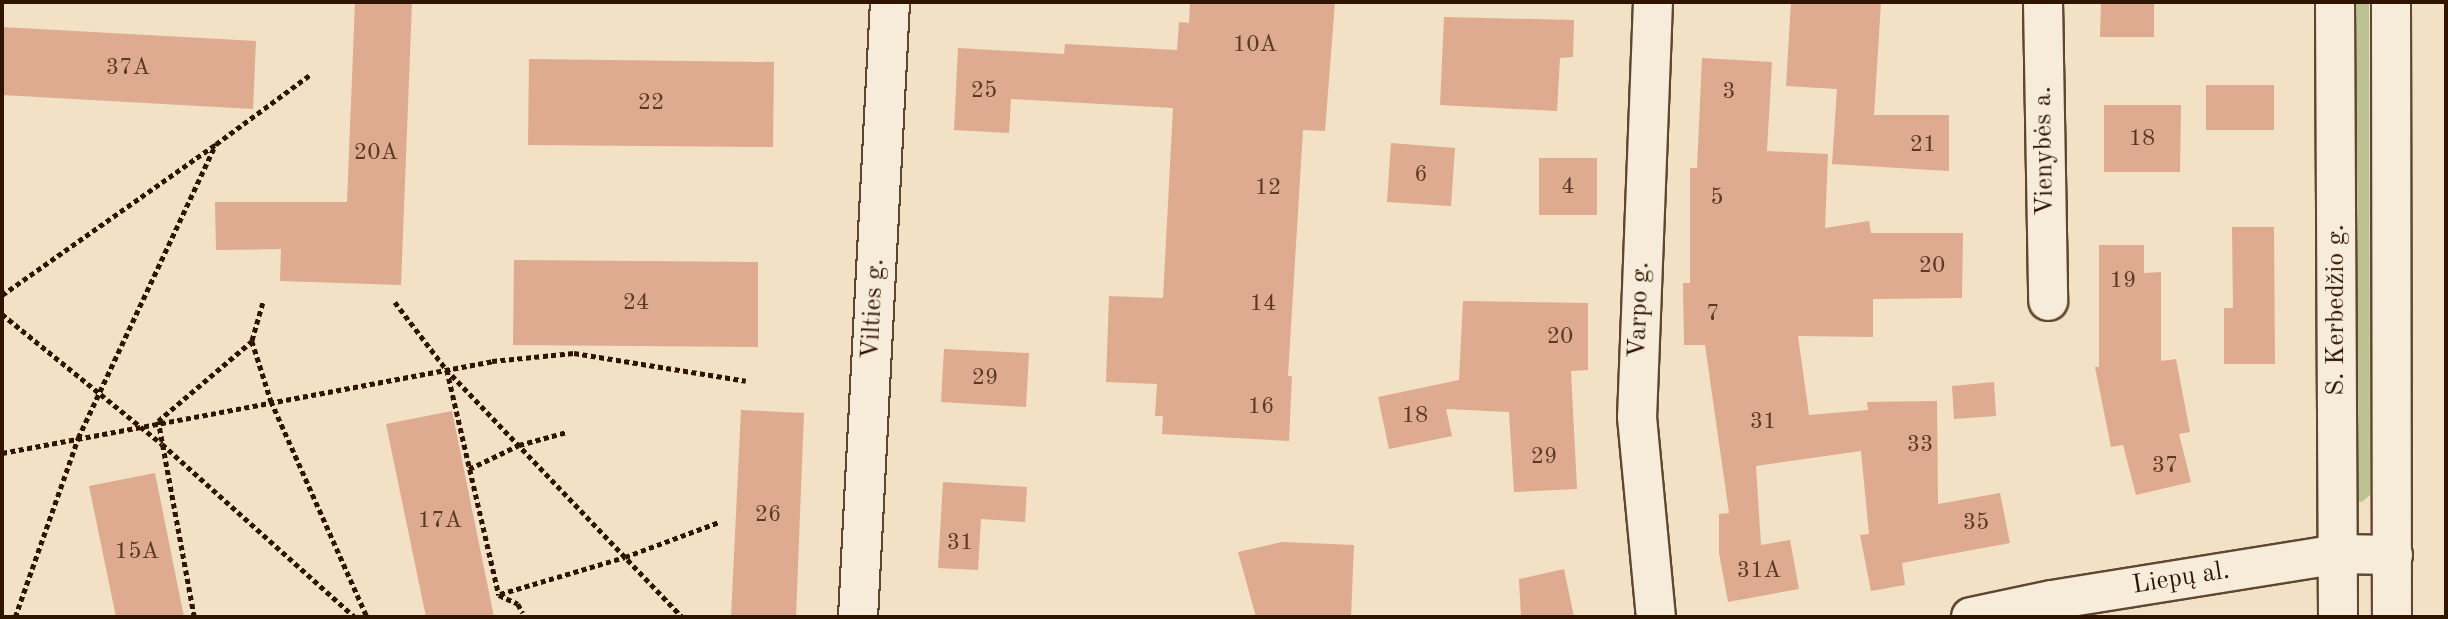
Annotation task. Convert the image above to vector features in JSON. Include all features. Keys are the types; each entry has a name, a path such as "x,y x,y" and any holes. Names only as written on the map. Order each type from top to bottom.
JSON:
{"street":[{"name":"Vilties g.","path":"858,617 890,2"},
{"name":"Varpo g.","path":"1653,2 1637,417 1656,617"},
{"name":"Vienybės a.","path":"2043,2 2048,301"},
{"name":"S. Kerbedžio g.","path":"2335,2 2338,617"},
{"name":"S. Kerbedžio g.","path":"2391,2 2392,617"},
{"name":"Liepų al.","path":"1971,617 2052,600 2338,554 2393,555"}],"path":[{"path":"2,295 311,74"},
{"path":"15,617 78,438 216,144"},
{"path":"395,302 446,369 682,617"},
{"path":"158,421 252,341 263,303"},
{"path":"2,314 162,444 355,617"},
{"path":"252,341 271,401 367,617"},
{"path":"2,453 158,421 446,369 574,353 746,381"},
{"path":"446,369 499,595"},
{"path":"158,421 194,617"},
{"path":"470,469 519,445 567,432"},
{"path":"499,595 625,557 719,522"},
{"path":"499,595 518,604 523,613"}],"green space":[{"path":"2353,2 2369,2 2370,495 2362,502 2356,501"}],"building":[{"path":"355,2 412,2 401,285 280,281 281,249 216,250 215,202 347,202"},
{"path":"1190,2 1335,2 1325,131 1303,130 1288,376 1292,376 1289,441 1162,434 1163,416 1155,416 1157,384 1106,382 1109,296 1163,298 1173,108 1011,99 1009,133 954,130 958,48 1064,54 1065,44 1177,50 1179,22 1189,23"},
{"path":"1791,2 1881,2 1874,115 1949,115 1949,171 1832,164 1837,89 1786,86"},
{"path":"2101,2 2154,2 2154,37 2100,37"},
{"path":"1444,17 1574,20 1573,57 1560,58 1557,111 1440,105"},
{"path":"2,27 256,41 253,109 2,95"},
{"path":"1702,58 1772,62 1767,151 1828,154 1825,228 1869,221 1871,233 1963,233 1962,298 1873,299 1873,337 1798,336 1809,415 1868,410 1867,402 1937,401 1938,504 2000,493 2010,543 1902,563 1905,585 1871,591 1860,535 1869,534 1861,451 1756,466 1761,545 1790,540 1799,589 1728,602 1719,553 1719,514 1729,513 1705,345 1684,345 1683,283 1690,283 1690,168 1697,168"},
{"path":"529,59 774,62 773,147 528,145"},
{"path":"2206,85 2274,85 2274,130 2206,130"},
{"path":"2104,105 2181,105 2180,172 2104,172"},
{"path":"1391,143 1455,148 1451,206 1387,202"},
{"path":"1539,158 1597,158 1597,215 1539,215"},
{"path":"2232,227 2274,227 2275,364 2224,364 2224,308 2233,308"},
{"path":"2099,245 2144,245 2144,273 2161,272 2161,361 2176,359 2190,432 2179,434 2191,482 2136,495 2123,445 2111,447 2095,367 2099,367"},
{"path":"514,260 758,262 758,347 513,345"},
{"path":"1463,301 1588,303 1588,370 1571,371 1577,489 1514,492 1509,412 1446,409 1452,436 1389,449 1378,397 1459,380"},
{"path":"944,349 1029,353 1026,407 941,402"},
{"path":"1994,382 1996,416 1954,419 1952,386"},
{"path":"741,410 804,413 796,617 731,617"},
{"path":"452,411 494,617 426,617 386,424"},
{"path":"155,473 184,617 116,617 89,486"},
{"path":"943,482 1027,487 1025,522 981,519 978,570 938,568"},
{"path":"1282,542 1354,545 1351,617 1256,617 1238,552"},
{"path":"1564,569 1574,617 1521,617 1519,579"}]}
